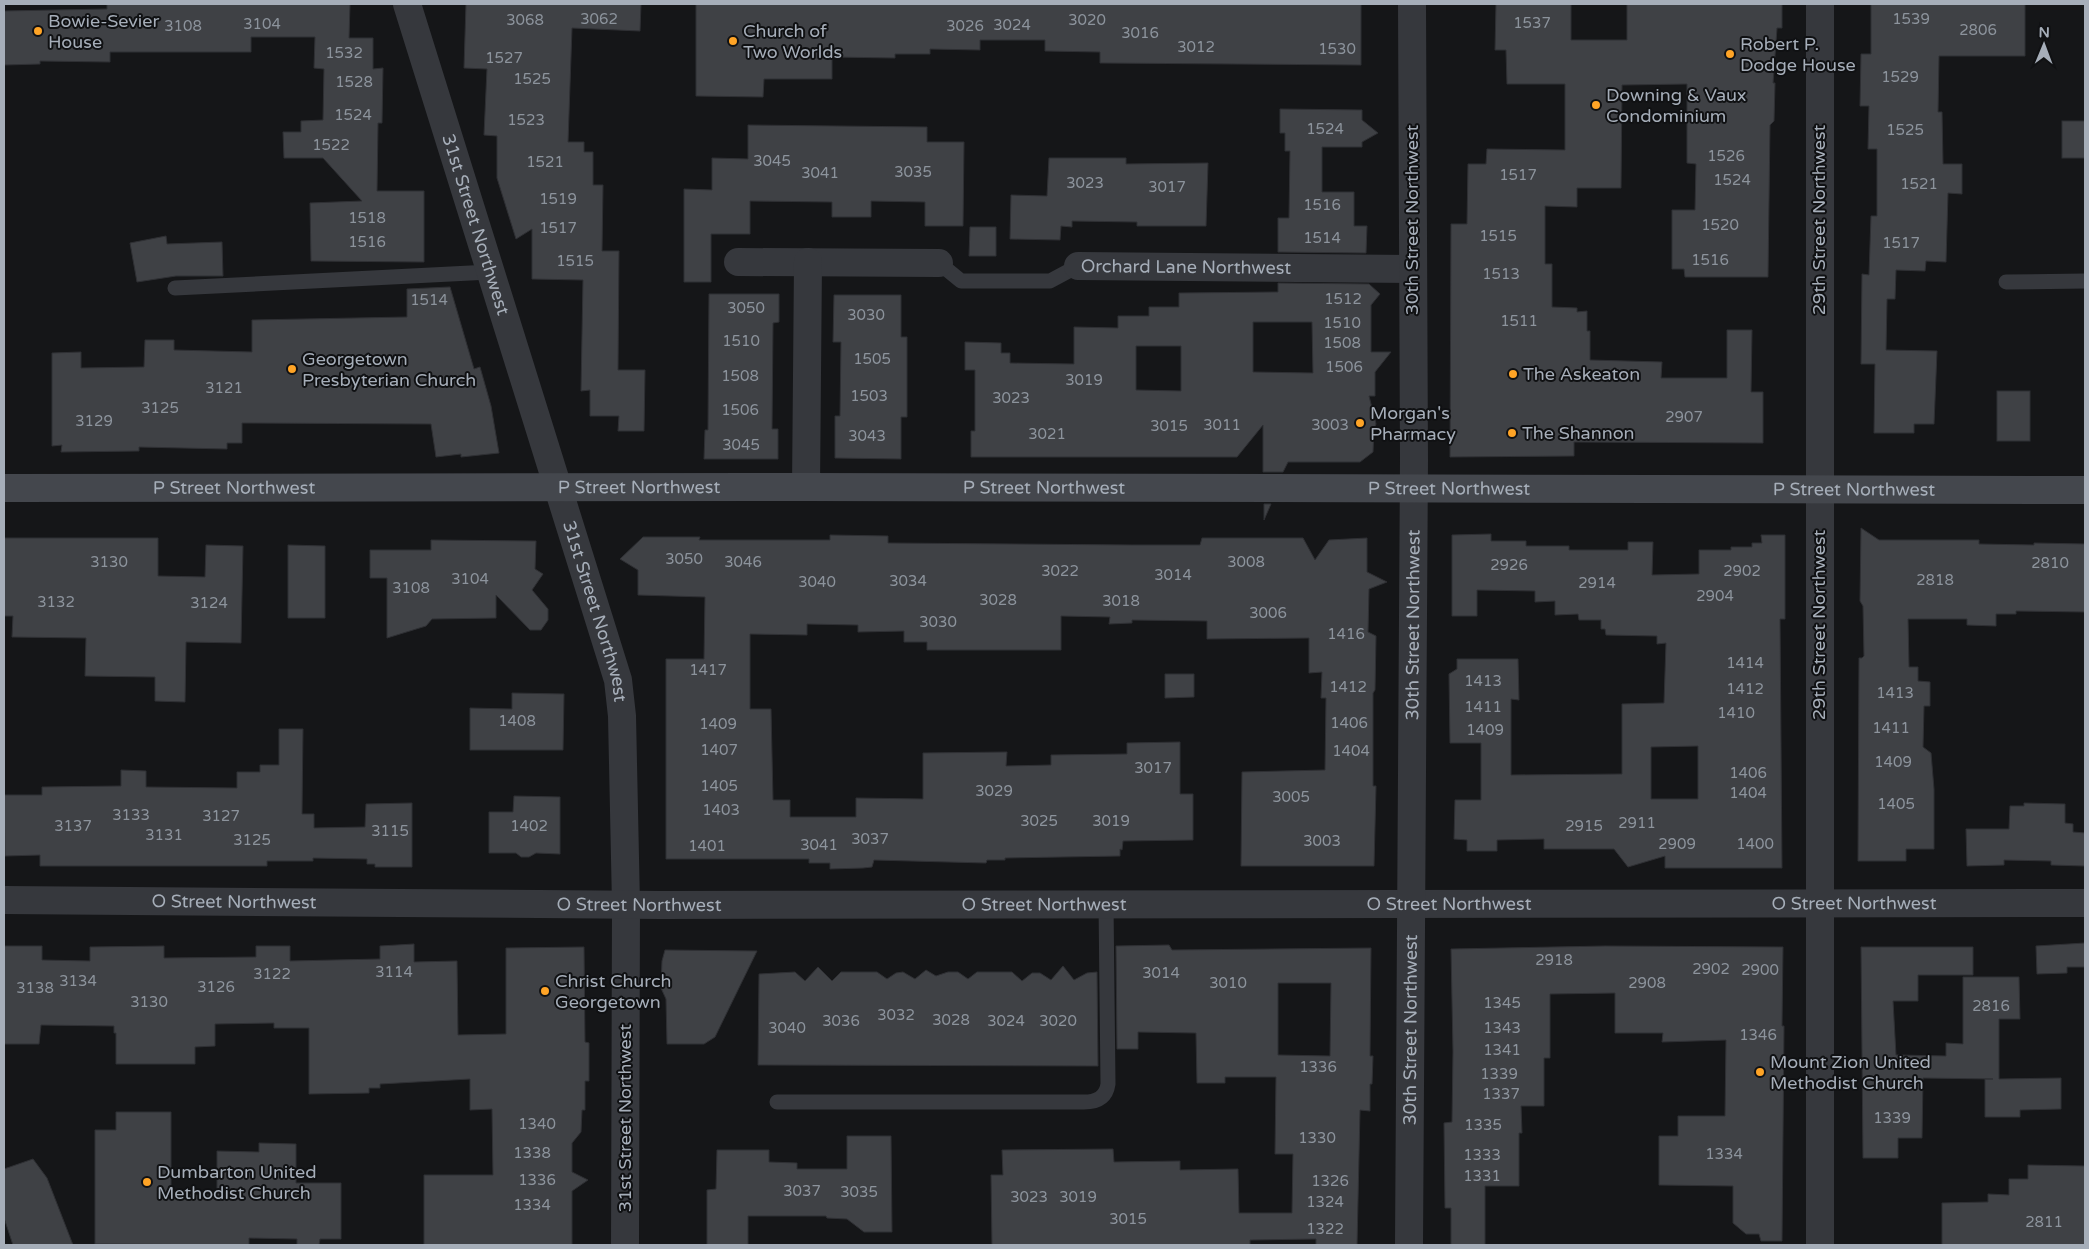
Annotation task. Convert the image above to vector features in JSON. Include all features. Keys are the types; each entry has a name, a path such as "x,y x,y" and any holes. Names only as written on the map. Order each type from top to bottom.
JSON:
{"main road":[{"name":"P Street Northwest","path":"4,488 806,487 2085,490"}],"street":[{"name":"31st Street Northwest","path":"406,4 618,680 622,716 626,905 625,1245"},
{"name":"30th Street Northwest","path":"1409,1245 1413,488 1412,4"},
{"name":"29th Street Northwest","path":"1820,4 1820,1245"},
{"path":"738,262 939,263"},
{"path":"806,487 808,262"},
{"name":"Orchard Lane Northwest","path":"1078,266 1412,269"},
{"name":"O Street Northwest","path":"4,900 626,905 2085,903"}],"lane":[{"name":"Orchard Lane Northwest","path":"939,263 961,281 1050,281 1078,266"},
{"path":"175,288 490,272"},
{"path":"2006,282 2085,281"},
{"path":"778,1102 1084,1102 1101,1098 1108,1084 1106,903"}],"building":[{"path":"107,4 350,4 349,38 373,38 373,69 383,68 382,123 378,123 377,191 424,191 424,262 311,261 310,203 362,201 323,158 284,158 283,132 301,132 301,121 323,120 324,69 314,68 315,37 251,37 251,52 110,52 110,62 40,61 40,64 4,65 4,11 107,9"},
{"path":"466,4 641,4 640,31 572,28 568,142 584,142 584,152 593,152 593,185 603,185 602,251 619,251 618,370 645,370 644,431 618,431 619,416 590,416 590,390 581,391 583,280 532,279 532,229 516,239 497,178 497,136 484,135 487,69 464,68"},
{"path":"696,4 1361,4 1361,65 1100,63 1100,52 1045,51 1045,40 980,40 980,50 930,49 930,54 895,54 895,58 832,57 832,79 764,79 763,97 696,96"},
{"path":"1496,4 1569,4 1571,5 1571,40 1627,40 1627,4 1782,4 1782,28 1777,28 1773,83 1775,83 1774,121 1770,125 1768,277 1685,277 1684,269 1672,269 1672,210 1695,210 1696,164 1687,163 1687,84 1622,85 1621,188 1577,188 1577,207 1545,206 1545,264 1552,264 1552,307 1577,308 1577,312 1587,311 1587,331 1590,331 1590,360 1662,362 1661,378 1727,378 1727,330 1752,330 1751,392 1763,392 1763,443 1574,442 1574,456 1450,457 1451,224 1467,224 1468,164 1486,164 1487,149 1565,150 1565,84 1507,84 1506,50 1495,50"},
{"path":"1871,4 2025,4 2025,56 1939,56 1938,112 1942,112 1943,164 1962,164 1962,194 1948,193 1946,262 1926,261 1925,271 1896,270 1895,299 1887,299 1886,350 1937,351 1934,424 1914,424 1914,433 1874,433 1875,364 1861,364 1862,274 1869,275 1871,216 1877,216 1877,149 1868,149 1869,106 1860,106 1861,54 1871,54"},
{"path":"1280,109 1362,110 1362,120 1378,133 1362,142 1362,147 1322,147 1322,192 1354,192 1354,226 1367,226 1366,253 1278,252 1278,218 1289,218 1290,151 1285,151 1285,133 1280,133"},
{"path":"2062,121 2085,121 2085,158 2062,158"},
{"path":"748,125 927,127 927,142 964,142 963,226 925,226 925,202 871,201 871,217 832,217 832,202 750,201 750,234 711,234 711,282 684,282 684,189 712,190 712,158 748,159"},
{"path":"1049,158 1126,158 1126,164 1208,163 1206,226 1137,226 1137,222 1072,221 1072,227 1061,226 1060,240 1010,239 1011,195 1047,196"},
{"path":"970,227 996,227 996,256 969,256"},
{"path":"166,236 167,244 222,242 223,276 176,276 137,282 130,243"},
{"path":"1278,283 1369,284 1380,294 1371,305 1371,352 1391,352 1375,372 1375,396 1369,396 1376,424 1373,452 1360,462 1288,462 1283,472 1263,472 1263,425 1237,457 971,457 971,431 975,431 975,370 965,370 965,342 1001,343 1001,353 1010,353 1010,363 1074,364 1074,327 1118,328 1118,316 1149,316 1149,307 1179,307 1179,293 1278,292","holes":["1253,322 1312,322 1313,373 1253,372","1136,346 1181,346 1181,391 1136,390"]},
{"path":"450,287 474,369 480,367 491,406 499,453 461,457 461,454 436,457 431,424 242,423 242,443 227,443 227,449 139,447 139,451 61,452 62,445 52,446 52,353 81,352 81,368 144,367 145,340 174,340 174,350 252,352 252,320 407,317 407,289"},
{"path":"709,294 779,294 779,322 773,323 772,429 778,429 778,459 704,459 705,430 708,430"},
{"path":"834,295 901,295 901,337 907,337 907,417 901,417 901,459 835,458 835,416 840,416 841,342 833,342"},
{"path":"1997,391 2030,391 2030,441 1997,441"},
{"path":"1264,504 1271,504 1264,520"},
{"path":"1861,528 1879,540 1979,540 1979,544 2085,544 2085,612 2016,611 2016,614 1996,614 1996,626 1967,625 1967,619 1908,619 1909,667 1918,667 1918,681 1930,682 1930,706 1924,706 1923,747 1931,753 1934,789 1934,849 1906,849 1906,861 1858,861 1859,658 1864,656 1863,606 1860,601"},
{"path":"1491,534 1491,541 1526,541 1526,546 1569,546 1569,550 1628,550 1628,542 1653,542 1652,575 1699,574 1699,550 1731,550 1731,547 1752,547 1752,543 1762,543 1761,535 1785,535 1785,619 1780,619 1782,868 1665,868 1665,856 1628,867 1614,849 1544,849 1544,839 1497,840 1497,851 1467,851 1467,840 1454,839 1455,800 1481,800 1481,743 1450,743 1449,674 1457,669 1457,659 1518,659 1519,700 1511,699 1511,775 1622,774 1622,704 1664,703 1666,643 1657,644 1657,636 1606,635 1605,629 1601,629 1601,620 1579,620 1578,614 1555,615 1555,601 1535,602 1535,591 1477,590 1477,616 1452,616 1452,535","holes":["1698,746 1698,799 1651,799 1651,747"]},
{"path":"830,535 888,536 888,543 1133,545 1200,545 1202,538 1303,538 1315,560 1329,540 1367,538 1367,572 1387,582 1369,589 1368,632 1376,636 1375,690 1373,693 1373,786 1376,786 1374,866 1241,866 1242,772 1325,770 1326,698 1321,698 1322,672 1309,673 1309,638 1207,639 1207,621 1132,620 1132,623 1109,624 1110,617 1061,616 1061,650 927,650 927,642 904,642 904,631 858,632 858,625 807,624 807,635 750,634 750,709 771,709 773,800 790,800 790,817 856,817 856,798 923,799 923,753 1007,752 1006,766 1051,765 1051,755 1127,754 1127,743 1180,742 1180,794 1193,794 1193,840 1123,841 1120,856 1005,858 1005,860 987,860 986,863 874,860 872,867 863,868 830,869 830,863 809,863 809,859 666,859 666,659 704,659 705,597 638,595 638,570 620,559 643,537 700,537 699,540 830,540"},
{"path":"4,538 158,538 158,576 205,577 206,545 243,546 241,643 186,642 185,702 155,701 155,677 85,676 86,638 12,637 13,616 4,616"},
{"path":"431,540 536,541 535,569 543,574 532,590 548,609 548,620 541,630 530,630 496,595 496,618 432,619 426,626 387,638 387,578 370,578 370,550 431,550"},
{"path":"288,545 325,546 325,618 288,618"},
{"path":"1165,674 1194,674 1194,697 1165,698"},
{"path":"512,693 564,694 563,750 470,750 470,708 512,709"},
{"path":"279,729 303,729 302,814 314,814 314,828 365,827 366,804 412,803 412,867 375,867 375,864 367,864 367,859 313,858 313,861 267,861 267,866 40,866 40,855 5,856 4,795 42,795 42,787 121,786 121,770 146,771 146,787 237,788 237,772 260,772 260,765 279,765"},
{"path":"514,796 560,797 560,854 536,853 529,857 521,857 516,853 489,853 489,812 513,812"},
{"path":"2024,803 2065,804 2065,823 2073,824 2073,832 2085,833 2085,866 2051,865 2051,861 2004,860 2004,865 1967,866 1966,829 2009,829 2010,806 2024,806"},
{"path":"2085,943 2085,967 2067,967 2067,973 2037,974 2036,946"},
{"path":"414,944 414,962 457,961 458,1035 506,1034 506,948 584,947 585,1042 589,1043 589,1081 585,1081 585,1110 582,1110 581,1132 572,1143 572,1172 588,1180 572,1191 572,1245 424,1245 424,1175 493,1175 492,1109 470,1110 470,1079 380,1084 380,1088 369,1088 369,1093 309,1094 309,1028 274,1028 274,1023 215,1024 215,1046 195,1047 195,1064 116,1064 116,1033 114,1033 114,1026 41,1025 39,1044 4,1044 4,946 42,946 42,960 90,961 90,947 164,946 164,958 256,957 256,946 290,946 290,961 380,959 380,946"},
{"path":"1169,945 1172,950 1371,948 1370,1056 1373,1056 1372,1084 1370,1084 1370,1111 1360,1110 1357,1245 1316,1245 1316,1239 1250,1240 1250,1245 992,1245 991,1175 1003,1175 1002,1150 1113,1149 1114,1162 1180,1161 1180,1170 1238,1169 1239,1213 1292,1213 1293,1154 1275,1154 1276,1077 1225,1077 1225,1083 1197,1083 1196,1033 1138,1032 1138,1049 1117,1049 1116,946","holes":["1278,983 1331,983 1330,1056 1278,1055"]},
{"path":"1605,946 1783,947 1782,1241 1761,1241 1759,1234 1746,1234 1733,1223 1733,1186 1659,1185 1659,1136 1678,1136 1678,1116 1725,1116 1726,1040 1662,1042 1663,1033 1615,1033 1615,993 1550,994 1550,1058 1544,1058 1544,1106 1521,1106 1522,1133 1519,1133 1519,1186 1485,1186 1485,1245 1451,1245 1451,1208 1445,1208 1444,1123 1452,1122 1451,949"},
{"path":"1861,947 1973,947 1973,975 1918,975 1918,1001 1893,1001 1896,1055 1946,1056 1946,1043 1963,1044 1963,977 2019,977 2020,1019 1999,1019 1999,1079 2061,1078 2061,1109 2020,1110 2020,1117 1985,1117 1985,1079 1993,1079 1923,1078 1922,1138 1898,1138 1898,1158 1863,1158"},
{"path":"665,950 757,951 715,1037 704,1044 667,1044 666,999 661,988 662,961"},
{"path":"1063,966 1074,980 1087,973 1097,972 1098,1066 758,1065 759,974 795,972 805,981 818,967 832,981 841,972 877,972 887,979 896,973 903,972 915,979 926,970 936,976 948,972 958,972 968,979 977,972 1012,972 1022,981 1032,973 1040,973 1051,980"},
{"path":"116,1112 171,1112 171,1195 217,1195 217,1151 259,1152 259,1143 296,1144 296,1183 341,1183 341,1239 320,1239 319,1245 297,1245 297,1239 249,1238 249,1245 95,1244 95,1130 116,1130"},
{"path":"847,1136 891,1136 892,1232 864,1232 847,1219 827,1218 826,1216 748,1216 748,1245 707,1245 707,1190 716,1189 717,1150 769,1150 769,1162 797,1163 797,1169 847,1169"},
{"path":"33,1159 47,1178 73,1245 13,1245 4,1218 4,1169"},
{"path":"2028,1165 2085,1166 2085,1245 1942,1245 1942,1203 1988,1202 1988,1194 2009,1195 2009,1179 2028,1179"}],"place":[{"name":"Bowie-Sevier House","path":"38,31"},
{"name":"Church of Two Worlds","path":"733,41"},
{"name":"Robert P. Dodge House","path":"1730,54"},
{"name":"Downing & Vaux Condominium","path":"1596,105"},
{"name":"Georgetown Presbyterian Church","path":"292,369"},
{"name":"The Askeaton","path":"1513,374"},
{"name":"Morgan's Pharmacy","path":"1360,423"},
{"name":"The Shannon","path":"1512,433"},
{"name":"Christ Church Georgetown","path":"545,991"},
{"name":"Mount Zion United Methodist Church","path":"1760,1072"},
{"name":"Dumbarton United Methodist Church","path":"147,1182"}]}
